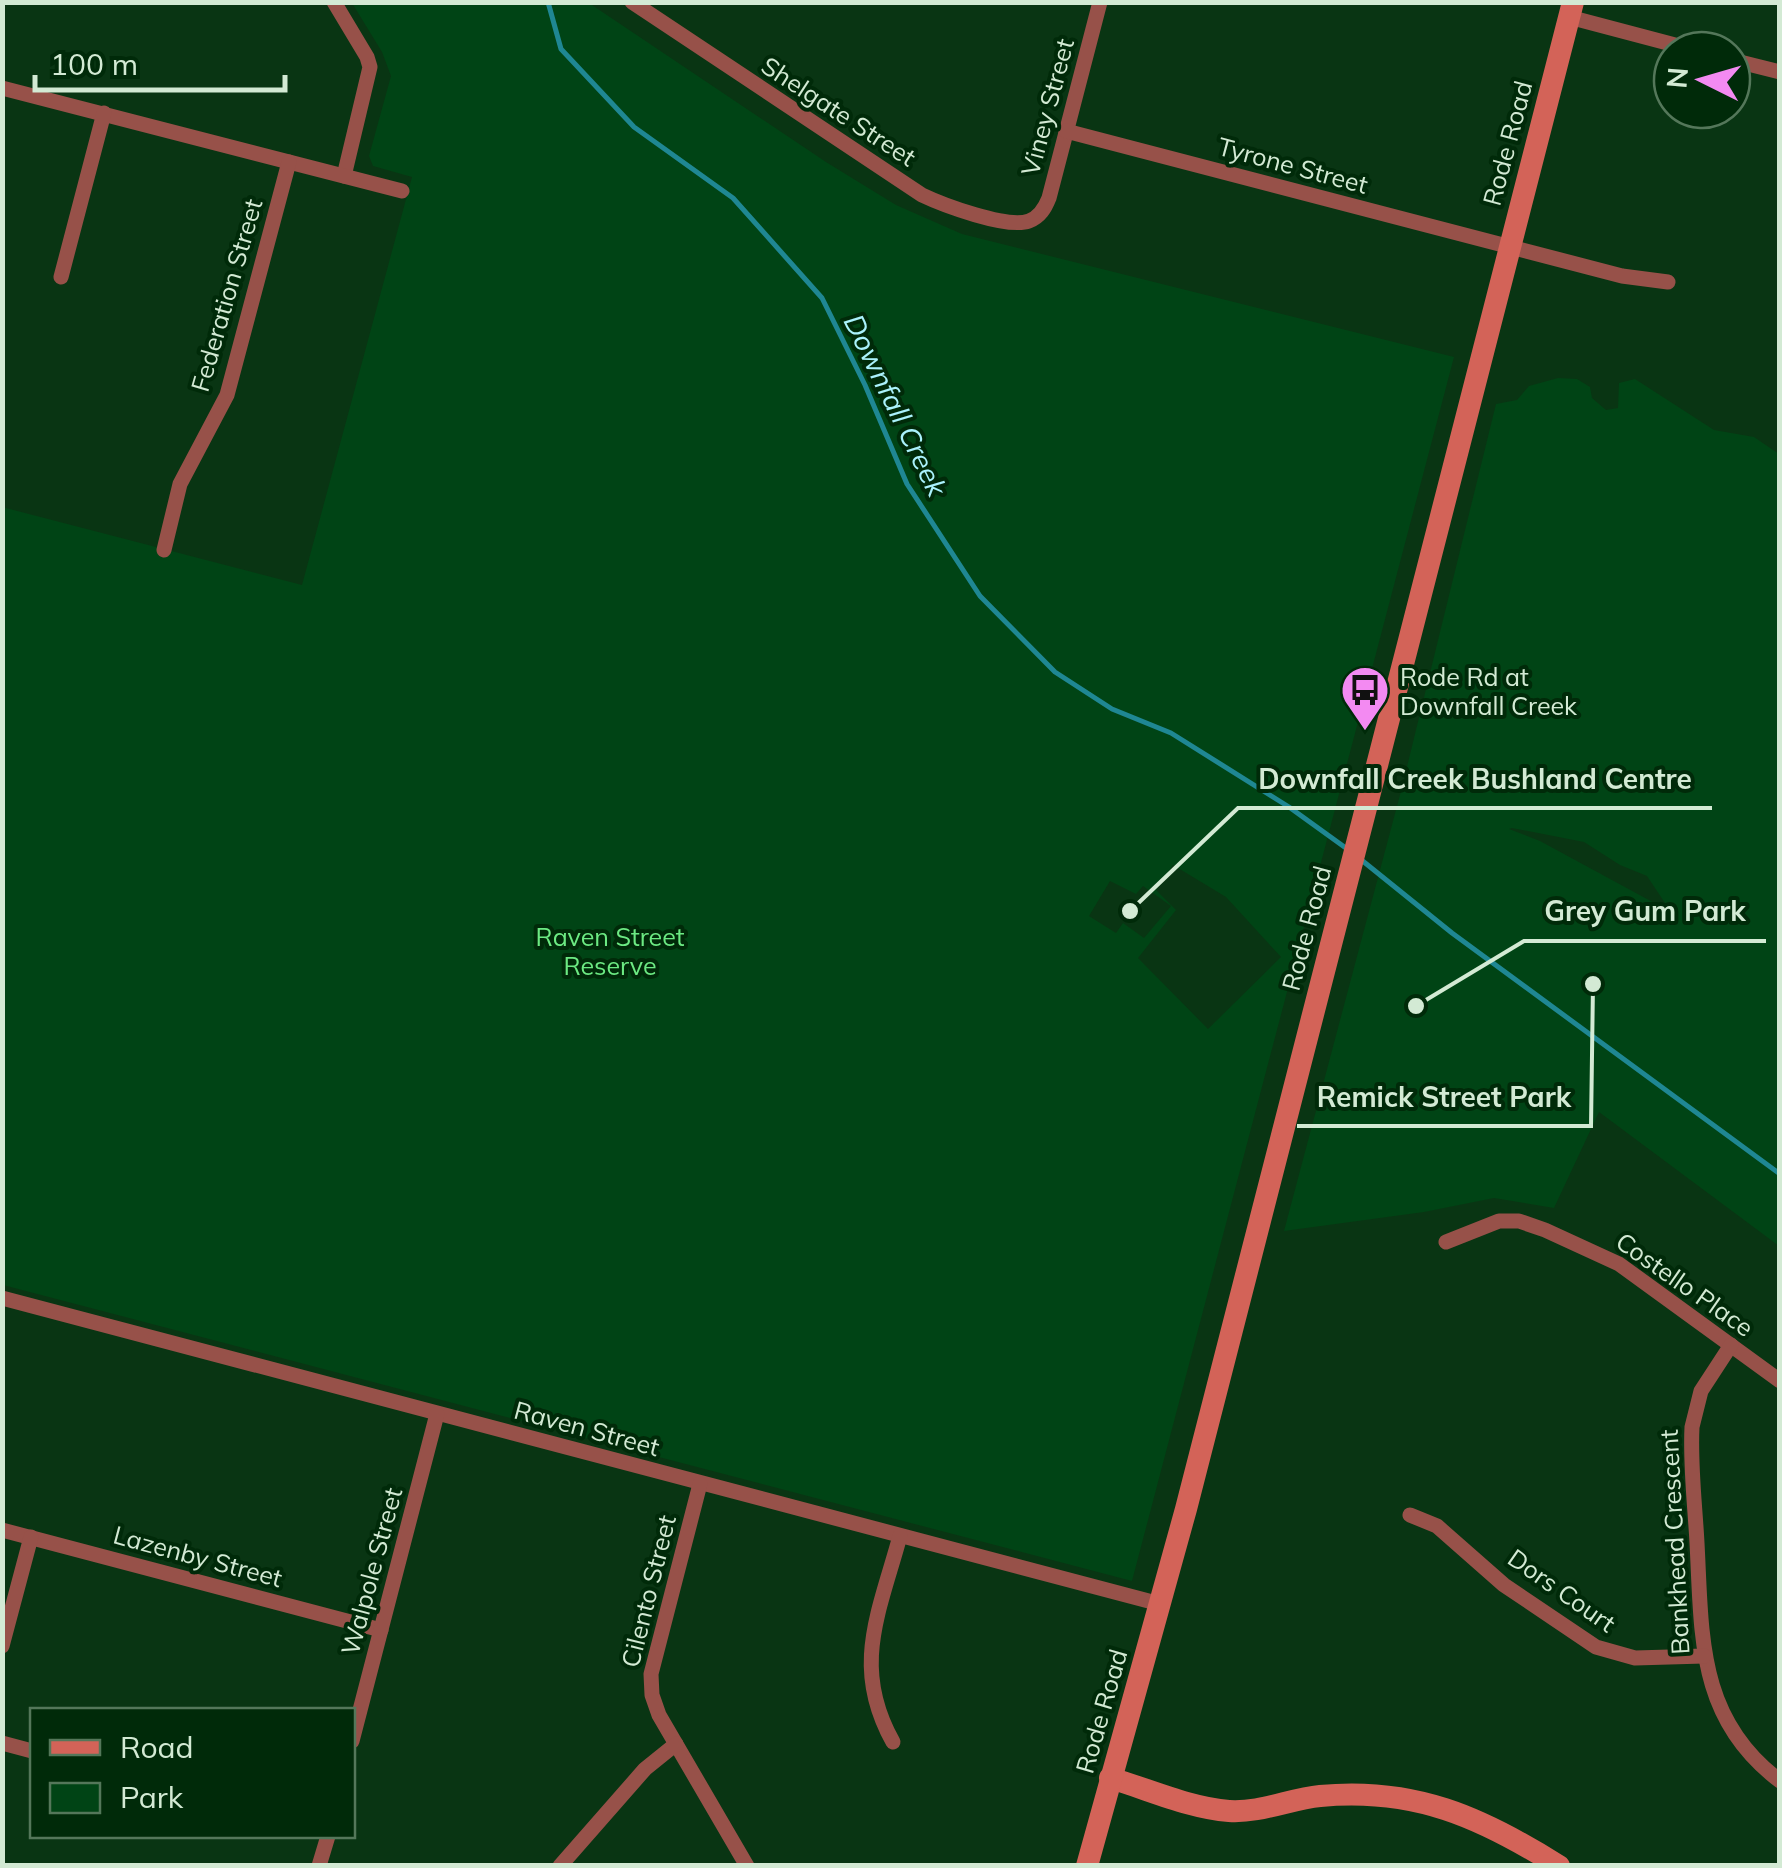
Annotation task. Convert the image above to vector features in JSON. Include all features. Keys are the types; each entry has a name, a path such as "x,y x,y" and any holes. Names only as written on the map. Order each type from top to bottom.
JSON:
{"main road":[{"name":"Rode Road","path":"1087,1866 1160,1604 1571,10"},
{"path":"1110,1778 1230,1811 1341,1795 1430,1803 1492,1826 1559,1866"}],"street":[{"path":"334,2 368,57 370,68 344,176"},
{"name":"Shelgate Street","path":"632,2 922,195 950,207 1016,222 1034,219"},
{"name":"Viney Street","path":"1034,219 1049,198 1100,2"},
{"path":"1571,10 1652,36"},
{"path":"1752,65 1780,72"},
{"path":"2,88 402,191"},
{"path":"61,276 104,113"},
{"name":"Tyrone Street","path":"1066,131 1622,276 1668,282"},
{"name":"Federation Street","path":"164,550 180,484 226,395 289,162"},
{"name":"Costello Place","path":"1446,1242 1499,1220 1530,1224 1619,1264 1780,1381"},
{"name":"Raven Street","path":"2,1298 1160,1604"},
{"name":"Bankhead Crescent","path":"1731,1346 1700,1392 1692,1427 1704,1656 1714,1696 1733,1733 1748,1753 1780,1780"},
{"name":"Walpole Street","path":"355,1730 437,1414"},
{"name":"Cilento Street","path":"700,1484 651,1674 655,1706 747,1866"},
{"name":"Dors Court","path":"1410,1515 1437,1526 1522,1598 1596,1648 1635,1658 1704,1656"},
{"name":"Lazenby Street","path":"2,1530 381,1630"},
{"path":"893,1742 873,1698 869,1668 900,1536"},
{"path":"2,1646 31,1537"},
{"path":"2,1743 30,1750"},
{"path":"560,1866 645,1770 676,1744"},
{"path":"319,1866 327,1838"}],"green space":[{"name":"Raven Street Reserve","path":"352,3 589,3 826,162 896,205 962,234 1454,357 1132,1581 3,1285 2,507 302,585 412,177 373,166 369,156 391,76 382,52","holes":["1173,865 1226,897 1281,957 1208,1029 1138,958 1176,910 1156,890","1110,881 1136,894 1143,886 1171,906 1144,938 1123,923 1116,933 1089,916"]},
{"path":"1558,378 1577,379 1590,387 1592,398 1606,410 1618,408 1619,383 1635,379 1714,430 1754,437 1779,454 1779,1246 1599,1112 1554,1208 1494,1198 1284,1231 1401,791 1496,404 1517,400 1529,386","holes":["1509,829 1584,842 1620,865 1647,876 1671,912 1540,841"]}],"waterway":[{"name":"Downfall Creek","path":"548,2 561,49 634,127 733,198 822,298 907,484 980,596 1055,672 1112,709 1171,733 1289,807 1350,851"},
{"name":"Downfall Creek","path":"1359,858 1452,933 1780,1174"}],"place":[{"name":"Rode Rd at Downfall Creek","path":"1365,732"},
{"name":"Downfall Creek Bushland Centre","path":"1130,911"},
{"name":"Remick Street Park","path":"1593,984"},
{"name":"Grey Gum Park","path":"1416,1006"}]}
